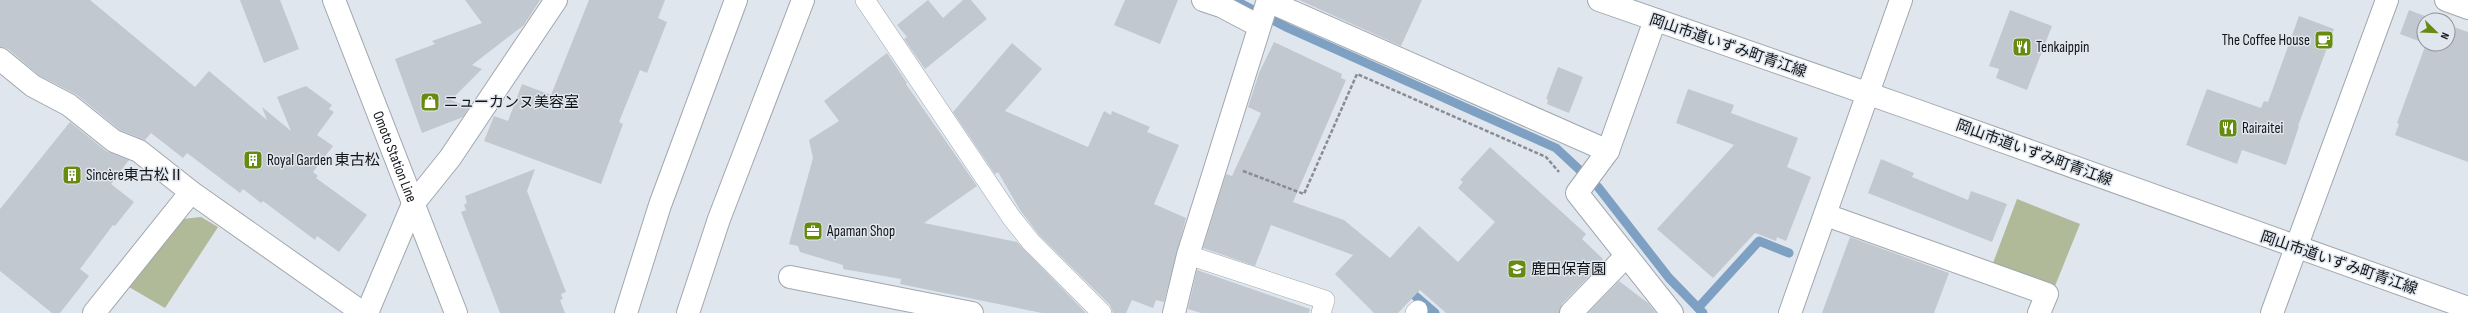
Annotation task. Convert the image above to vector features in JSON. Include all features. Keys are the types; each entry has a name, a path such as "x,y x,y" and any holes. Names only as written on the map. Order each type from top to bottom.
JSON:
{"street":[{"name":"Omoto Station Line","path":"334,0 456,313"},
{"path":"367,313 413,204 450,158 556,0"},
{"path":"626,313 660,205 736,0"},
{"path":"688,313 719,219 803,0"},
{"path":"1203,0 1221,6 1264,11 1608,151"},
{"name":"岡山市道いずみ町青江線","path":"1599,0 1868,94 2296,248 2468,308"},
{"path":"1790,313 1901,0"},
{"path":"2272,313 2387,0"},
{"path":"2446,0 2468,8"},
{"path":"1174,313 1188,255 1264,11"},
{"path":"1655,20 1608,151 1585,183 1626,256 1672,313"},
{"path":"0,59 33,86 69,105 114,141 139,151 191,192 363,313"},
{"path":"94,313 191,192"},
{"path":"1826,215 2047,294 2039,313"},
{"path":"1571,313 1626,256"},
{"path":"790,277 972,313"}],"lane":[{"path":"865,0 1011,217 1031,242 1102,313"},
{"path":"1188,255 1325,300 1321,313"}],"path":[{"path":"1216,162 1304,194 1357,74 1546,157 1585,183"}],"green space":[{"path":"2017,199 2080,224 2055,286 1993,263"},
{"path":"201,217 218,227 165,308 129,287 183,219"}],"building":[{"path":"0,0 90,0 195,87 209,71 267,120 262,107 291,131 277,97 306,86 332,105 329,109 334,112 317,135 333,146 313,172 318,176 316,178 367,215 339,252 317,236 315,240 263,201 261,203 243,189 240,193 187,153 183,158 151,133 145,140 120,130 77,95 40,76 8,49 0,47"},
{"path":"240,0 280,0 299,49 264,63"},
{"path":"465,0 540,0 524,25 472,65 482,69 451,100 469,107 463,117 422,133 395,59 435,44 432,41 482,23"},
{"path":"589,0 665,0 658,18 667,22 647,73 640,70 619,122 623,124 601,184 484,141 494,116 508,121 522,84 551,95"},
{"path":"928,0 943,18 963,0 971,0 987,19 925,69 904,39 907,37 897,25"},
{"path":"1125,0 1178,0 1160,44 1114,25"},
{"path":"1299,0 1422,0 1401,46"},
{"path":"2010,10 2052,26 2027,90 1996,78 1999,69 1989,66"},
{"path":"2409,10 2416,13 2416,40 2400,34"},
{"path":"2299,16 2334,29 2298,126 2286,165 2242,150 2237,164 2186,145 2207,89 2261,108 2264,101 2268,102"},
{"path":"2456,28 2468,32 2468,162 2395,135 2399,124 2397,123 2423,52 2456,52"},
{"path":"1274,42 1342,74 1341,78 1346,80 1293,202 1344,220 1390,258 1419,226 1458,262 1495,222 1458,188 1463,182 1460,180 1490,147 1586,234 1582,239 1603,259 1597,265 1599,266 1562,304 1559,313 1446,313 1420,290 1398,313 1374,313 1335,274 1353,255 1271,225 1255,266 1203,248 1226,174 1232,176 1261,113 1248,107 1259,73"},
{"path":"1012,43 1042,69 1005,111 1088,147 1104,111 1111,115 1112,111 1150,127 1147,132 1179,145 1154,204 1186,218 1164,302 1156,300 1153,308 1132,300 1126,313 1113,313 1110,305 1039,235 1020,210 998,172 995,174 953,112"},
{"path":"887,53 907,83 906,84 977,186 924,223 1017,242 1086,313 1042,313 900,284 901,279 843,269 843,265 800,252 798,246 789,244 813,158 809,140 839,121 824,101"},
{"path":"1558,67 1583,77 1569,113 1547,104 1548,99 1546,99"},
{"path":"1688,89 1734,105 1731,113 1798,138 1787,167 1811,177 1786,241 1777,237 1776,241 1755,233 1713,278 1657,229 1734,145 1676,123"},
{"path":"70,122 106,151 129,160 111,184 134,202 115,226 113,225 80,269 89,276 60,313 52,313 0,271 0,209"},
{"path":"1881,159 1914,173 1912,177 1968,200 1971,191 2007,204 1992,242 1868,193"},
{"path":"535,169 527,191 566,292 561,294 563,299 560,300 565,313 500,313 461,212 466,210 464,205 467,203 465,196"},
{"path":"1850,237 1949,273 1934,313 1822,313"},
{"path":"1197,270 1310,309 1309,313 1201,313 1188,309"},
{"path":"1619,281 1648,303 1656,313 1588,313"}],"waterway":[{"path":"1234,0 1288,28 1556,148 1598,187 1669,278 1703,313"},
{"path":"1698,308 1759,241 1789,253"},
{"path":"1406,288 1435,313"}],"place":[{"name":"The Coffee House","path":"2324,40"},
{"name":"Tenkaippin","path":"2022,47"},
{"name":"ニューカンヌ美容室","path":"430,102"},
{"name":"Rairaitei","path":"2228,128"},
{"name":"Royal Garden 東古松","path":"253,160"},
{"name":"Sincère東古松Ⅱ","path":"72,175"},
{"name":"Apaman Shop","path":"813,231"},
{"name":"鹿田保育園","path":"1517,269"}]}
